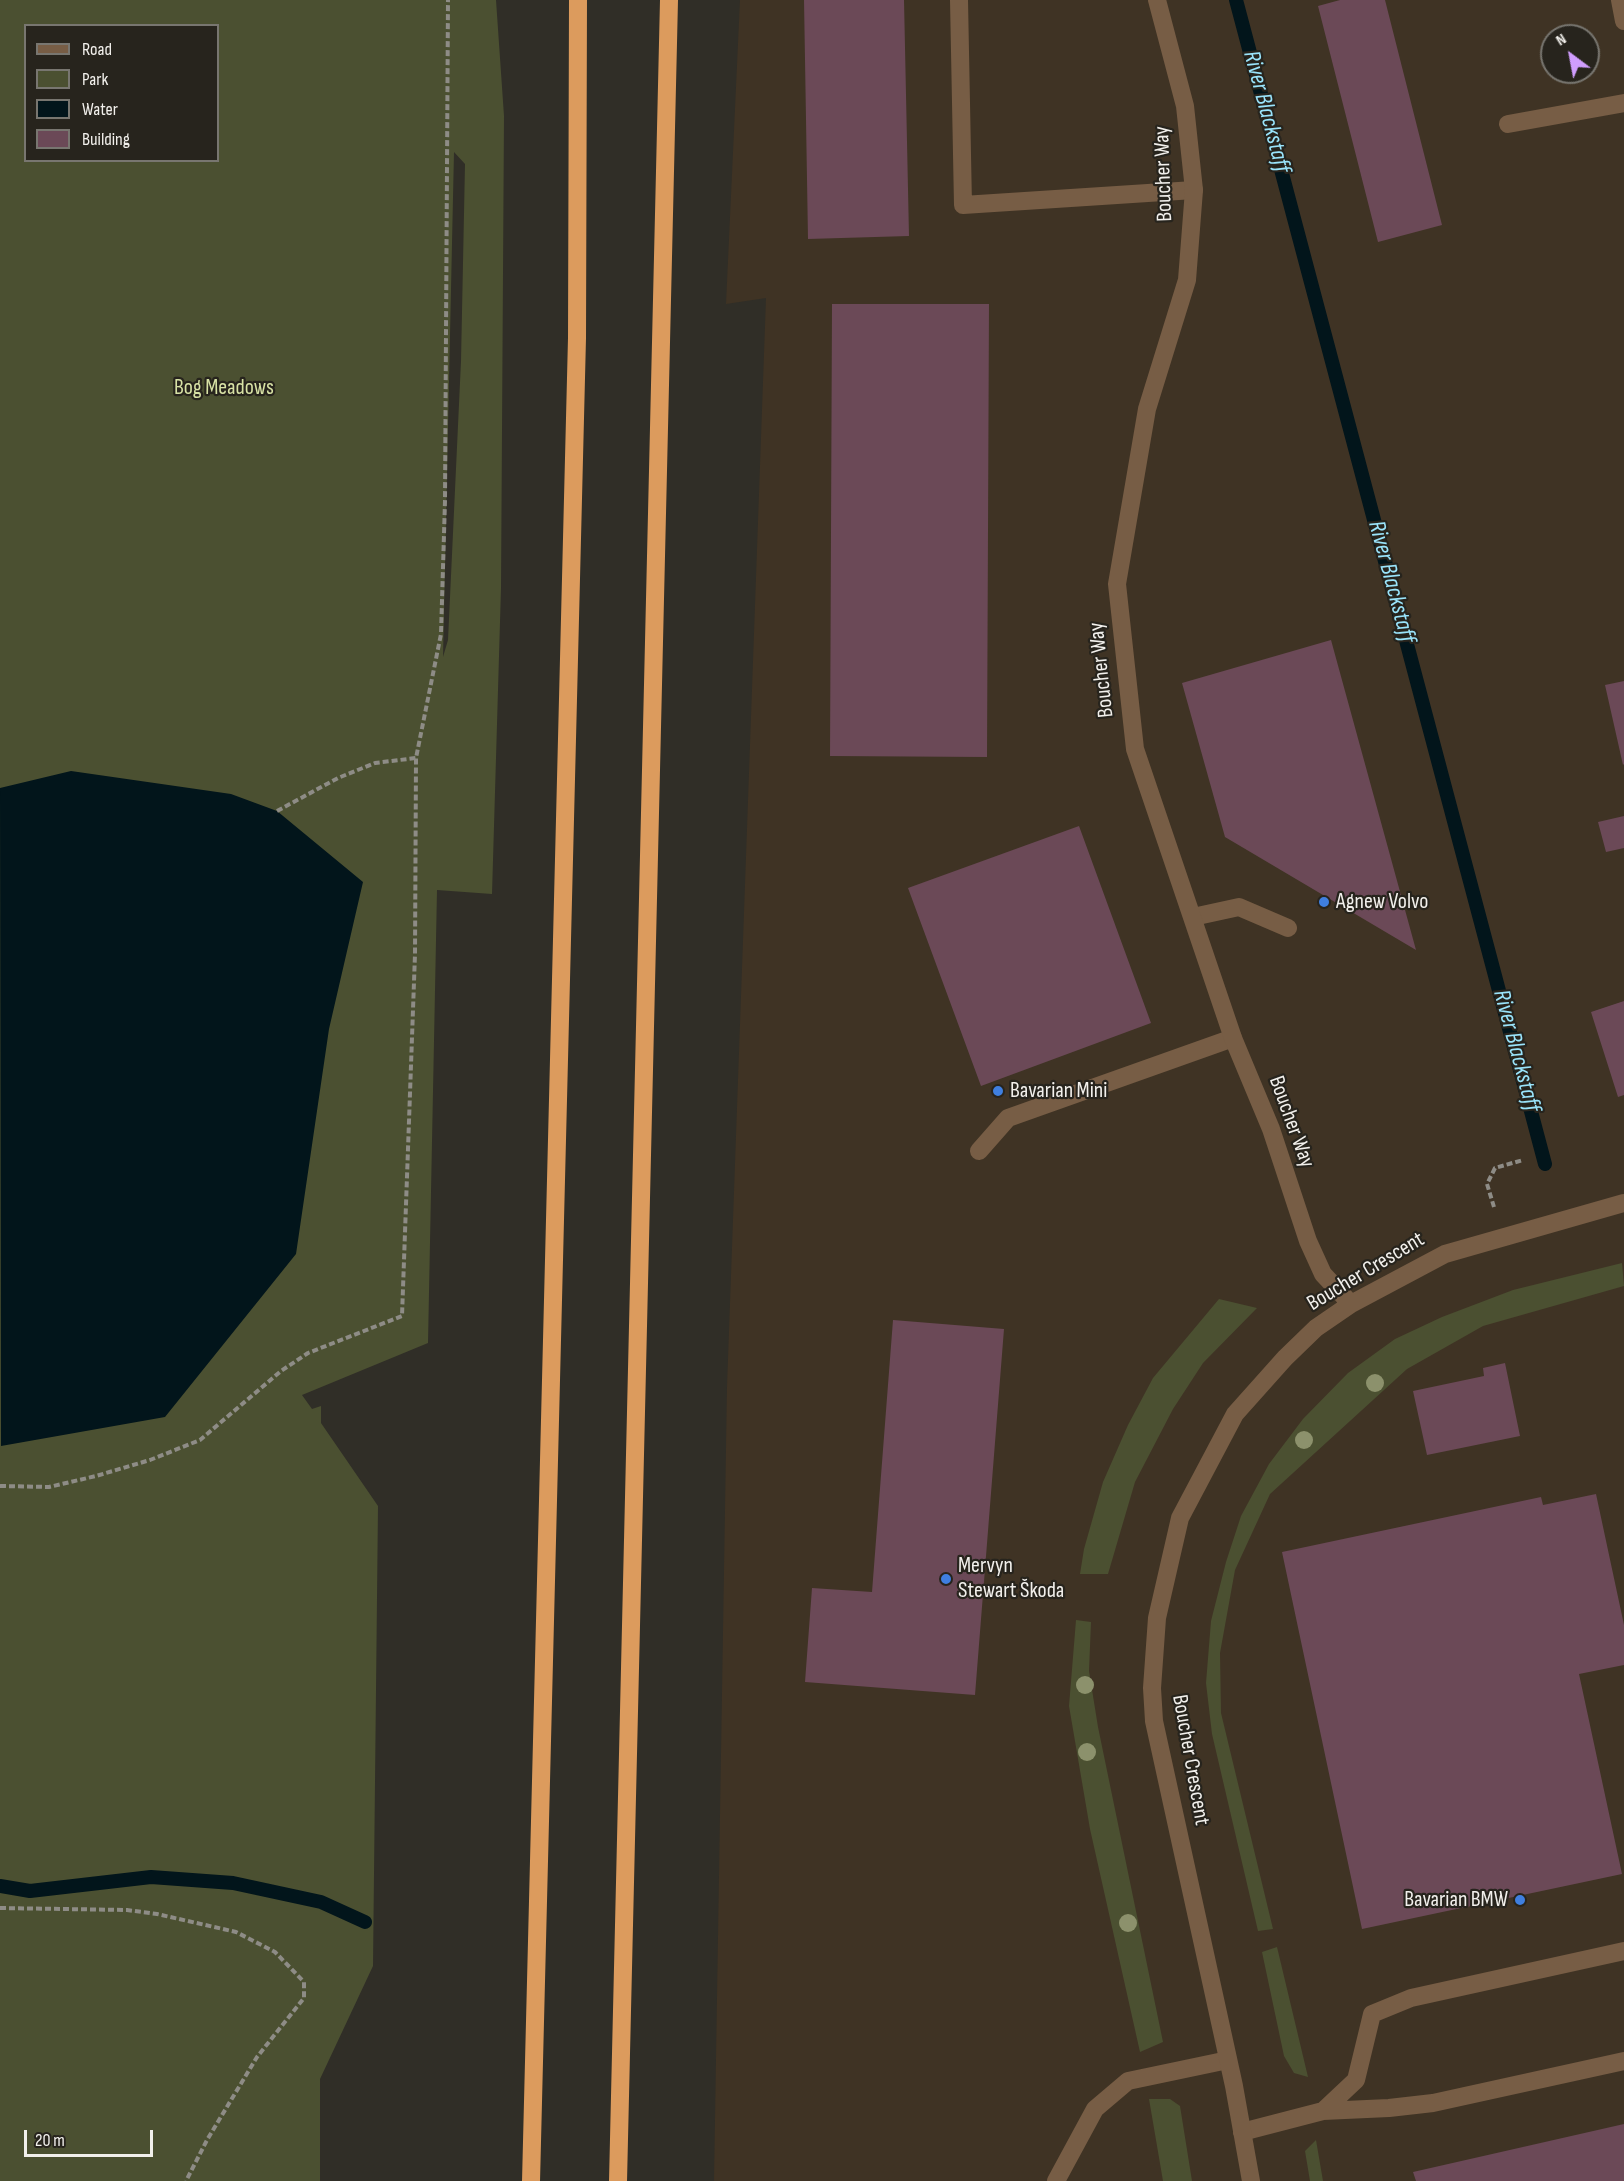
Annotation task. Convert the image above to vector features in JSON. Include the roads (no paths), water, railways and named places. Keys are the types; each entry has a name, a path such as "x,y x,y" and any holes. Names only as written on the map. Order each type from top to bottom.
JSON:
{"highway":[{"path":"531,2181 577,338 578,0"},
{"path":"618,2181 669,0"}],"street":[{"path":"959,0 963,205 1194,190"},
{"name":"Boucher Way","path":"1157,0 1185,106 1194,190 1187,280 1147,409 1117,584 1135,749 1233,1038 1271,1129 1308,1241 1323,1274 1351,1304"},
{"path":"1620,0 1624,21"},
{"path":"1508,124 1624,103"},
{"path":"1192,917 1239,907 1288,928"},
{"path":"979,1151 1008,1118 1233,1038"},
{"name":"Boucher Crescent","path":"1251,2181 1228,2060 1154,1720 1152,1688 1157,1618 1180,1518 1234,1414 1308,1335 1351,1304 1445,1254 1624,1203"},
{"path":"1323,2110 1356,2080 1372,2014 1412,1998 1624,1951"},
{"path":"1056,2181 1095,2109 1128,2081 1228,2060"},
{"path":"1242,2132 1323,2110 1389,2108 1433,2103 1624,2061"}],"water":[{"path":"71,771 231,794 277,811 363,882 329,1029 296,1254 165,1417 1,1446 0,788"}],"waterway":[{"name":"River Blackstaff","path":"1236,0 1545,1164"},
{"path":"0,1886 30,1891 151,1877 233,1883 321,1902 365,1922"}],"place":[{"name":"Agnew Volvo","path":"1324,902"},
{"name":"Bavarian Mini","path":"998,1091"},
{"name":"Mervyn Stewart Škoda","path":"946,1579"},
{"name":"Bavarian BMW","path":"1520,1900"}],"park label":[{"name":"Bog Meadows","path":"224,388"}]}
